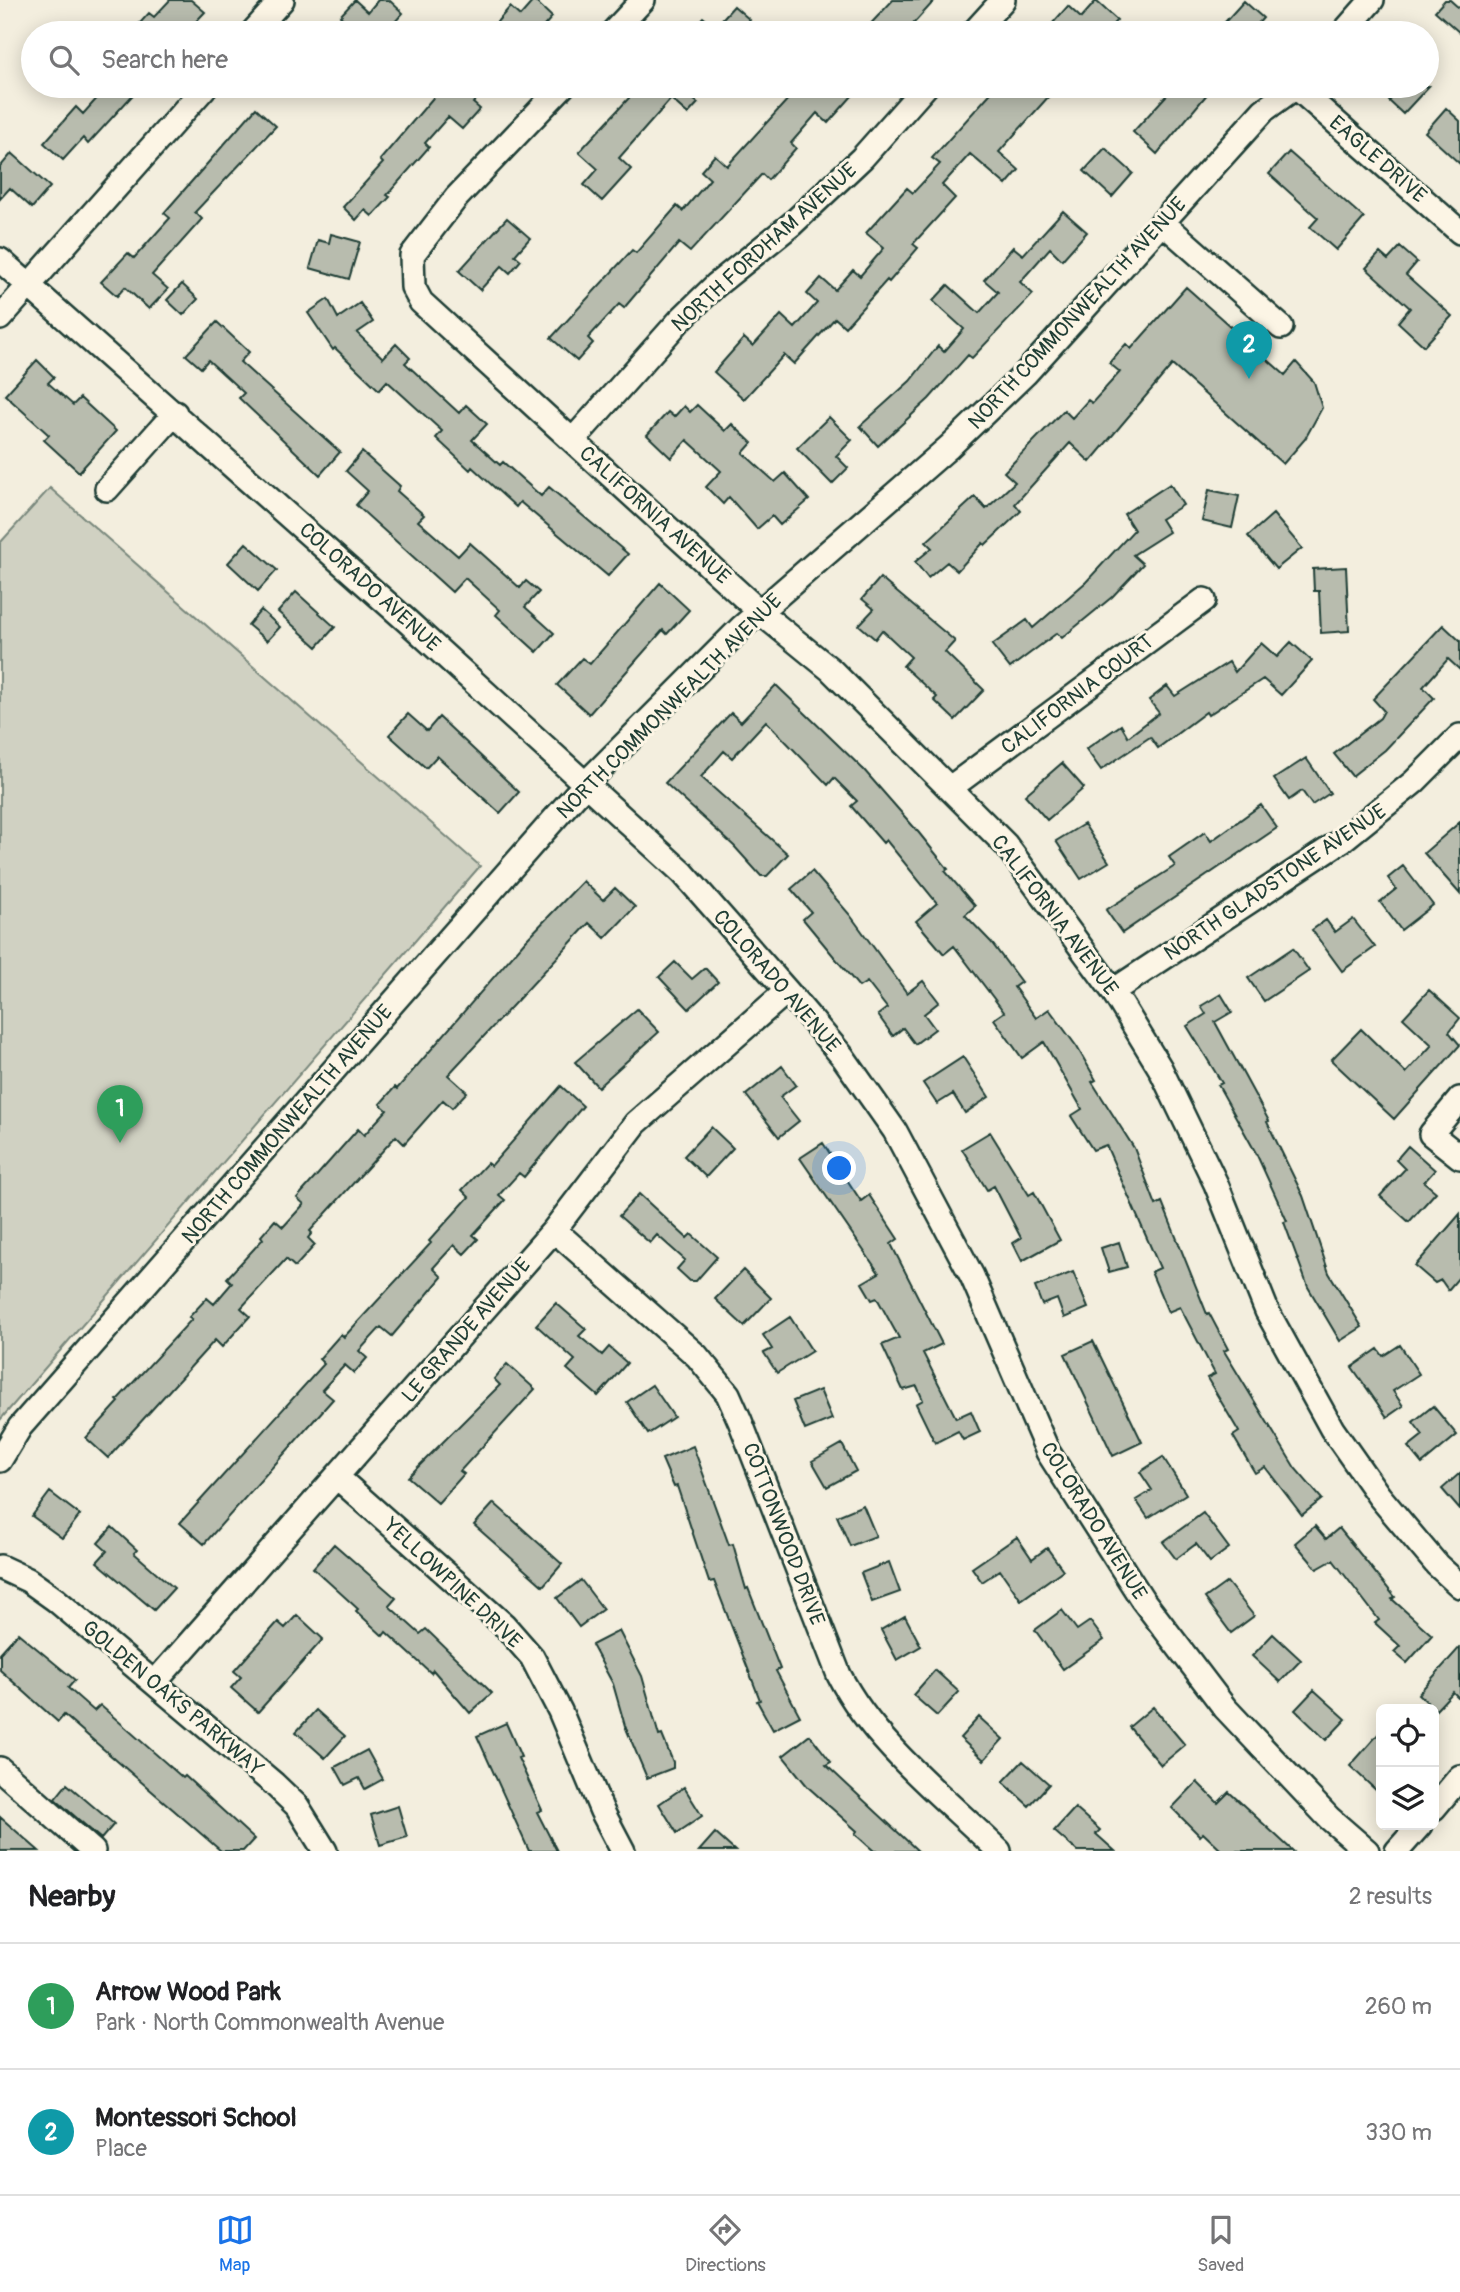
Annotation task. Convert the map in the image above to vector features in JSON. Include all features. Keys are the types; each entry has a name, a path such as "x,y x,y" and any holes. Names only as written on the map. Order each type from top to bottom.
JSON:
{"street":[{"path":"263,21 282,0"},
{"path":"623,21 643,0"},
{"path":"984,21 1003,0"},
{"path":"1354,21 1372,0"},
{"path":"0,318 195,98"},
{"name":"CALIFORNIA AVENUE","path":"551,98 456,198 412,255 413,286 421,302 761,613 831,670 1006,845 1113,991 1160,1068 1216,1184 1267,1311 1332,1429 1379,1496 1437,1564 1460,1586"},
{"name":"NORTH FORDHAM AVENUE","path":"573,440 680,320 716,285 812,205 862,158 915,98"},
{"name":"NORTH COMMONWEALTH AVENUE","path":"0,1460 20,1427 586,783 742,627 949,447 1026,374 1264,110 1280,98"},
{"name":"EAGLE DRIVE","path":"1310,98 1460,232"},
{"path":"1163,223 1281,327"},
{"name":"COLORADO AVENUE","path":"0,260 175,413 683,873 787,991 843,1057 901,1142 972,1276 1048,1452 1142,1599 1225,1708 1329,1818 1367,1851"},
{"path":"107,489 175,413"},
{"name":"CALIFORNIA COURT","path":"950,788 1203,600"},
{"name":"NORTH GLADSTONE AVENUE","path":"1113,991 1341,841 1414,782 1460,736"},
{"name":"LE GRANDE AVENUE","path":"155,1682 554,1230 636,1123 787,991"},
{"path":"1460,1099 1431,1134 1460,1157"},
{"name":"COTTONWOOD DRIVE","path":"554,1230 697,1356 716,1378 740,1422 850,1696 883,1738 999,1851"},
{"name":"YELLOWPINE DRIVE","path":"337,1477 504,1625 532,1657 571,1738 601,1811 623,1851"},
{"name":"GOLDEN OAKS PARKWAY","path":"0,1567 28,1580 56,1600 297,1806 325,1851"},
{"path":"0,1769 93,1851"},
{"path":"1439,1802 1460,1777"},
{"path":"1397,1851 1416,1830"}],"shaded area":[{"path":"50,488 480,866 0,1420 0,543"}],"building":[{"path":"170,0 191,0 205,12 196,21 142,21 149,13 154,17"},
{"path":"355,0 368,12 378,0 389,0 403,13 396,21 346,21 340,16"},
{"path":"534,0 552,17 548,21 498,21 510,7 520,16"},
{"path":"893,0 935,0 916,21 873,21"},
{"path":"1445,0 1450,0 1460,9 1460,33 1435,11"},
{"path":"1096,1 1117,20 1055,21 1068,6 1081,18"},
{"path":"1244,1 1263,18 1260,21 1226,21"},
{"path":"734,6 750,20 749,21 720,21"},
{"path":"97,98 130,98 88,144 83,138 63,160 44,143 76,107 83,114"},
{"path":"433,98 478,98 473,103 480,109 462,129 448,117 425,143 429,147 387,195 390,197 372,216 365,210 356,220 343,207 383,163 380,160"},
{"path":"629,98 692,98 698,103 688,114 671,99 619,158 631,169 602,201 584,185 598,169 579,152"},
{"path":"789,98 850,98 828,123 817,113 791,143 796,148 768,180 762,174 690,252 679,243 624,308 619,304 588,338 593,343 577,361 551,338 632,250 636,253 677,206 683,211 710,179 701,171 715,155 727,166"},
{"path":"986,98 1047,98 999,152 1019,170 1006,185 970,154 942,185 955,198 913,244 918,248 889,282 887,280 845,327 835,318 794,364 784,355 744,399 714,372 744,338 753,346 781,315 795,328 817,303 807,294 821,278 835,290 853,270 860,276 884,248 866,233 907,188 913,193 940,164 932,158"},
{"path":"1164,98 1204,98 1157,154 1133,132"},
{"path":"1392,98 1418,98 1403,114 1389,101"},
{"path":"256,108 276,126 195,212 202,219 152,275 168,289 149,309 125,287 117,296 101,282 128,253 134,258 170,218 164,213"},
{"path":"1446,108 1460,121 1460,164 1425,132"},
{"path":"1105,148 1133,173 1112,197 1084,171"},
{"path":"1289,152 1364,218 1336,250 1310,227 1318,218 1269,174"},
{"path":"12,153 50,187 32,208 10,188 0,199 0,167"},
{"path":"1063,211 1087,232 1062,260 1050,248 1020,282 1033,294 972,358 968,355 929,399 878,446 860,426 910,381 938,346 944,352 964,329 933,301 948,285 979,313 998,292 984,280 1013,247 1023,255"},
{"path":"507,218 530,238 515,255 521,260 510,273 502,266 480,290 459,271"},
{"path":"331,234 360,242 349,279 310,268 318,240 329,243"},
{"path":"1400,247 1417,262 1406,275 1452,316 1424,346 1398,322 1410,308 1366,268 1380,253 1388,260"},
{"path":"182,284 198,299 183,315 167,300"},
{"path":"1186,287 1285,375 1296,362 1314,382 1322,408 1305,439 1283,464 1172,365 1090,462 1070,443 1015,504 1021,511 985,545 983,543 957,571 947,562 928,578 915,562 932,548 926,542 975,497 986,509 1015,482 1004,472 1064,410 1072,418 1088,400 1092,403 1120,372 1109,363 1126,344 1131,349"},
{"path":"328,299 338,318 360,303 373,322 357,333 383,358 396,344 410,358 405,363 459,413 466,405 487,424 472,440 500,465 503,462 541,496 549,487 628,554 608,576 520,502 516,507 472,467 470,470 436,438 442,431 387,381 379,390 335,348 333,350 308,313"},
{"path":"217,322 249,352 240,362 340,452 320,475 239,398 244,393 208,360 201,368 186,355"},
{"path":"37,360 54,377 48,383 73,405 80,398 116,431 79,472 44,440 49,435 5,395"},
{"path":"697,405 725,431 732,424 752,443 743,453 775,482 785,473 809,500 780,525 772,516 757,529 729,497 723,504 706,487 721,471 687,440 671,458 647,435 668,412 674,417 684,406 690,412"},
{"path":"829,417 852,440 836,456 848,468 832,484 797,448"},
{"path":"362,452 400,486 397,491 424,515 418,521 458,556 470,543 520,588 526,581 539,592 525,607 554,633 537,652 496,615 500,610 465,578 452,592 356,505 368,491 346,471"},
{"path":"1170,484 1183,505 1161,519 1169,532 1133,555 1143,564 1112,597 1062,638 1057,633 1010,668 992,645 1027,620 1033,628 1086,582 1134,530 1124,514"},
{"path":"1209,490 1239,496 1232,528 1202,521"},
{"path":"1273,514 1302,548 1276,569 1248,536"},
{"path":"246,543 277,570 258,591 228,563"},
{"path":"1346,567 1349,631 1321,633 1319,591 1314,591 1313,569"},
{"path":"880,578 955,641 945,652 984,690 955,720 934,700 937,697 903,666 911,657 882,630 875,639 859,625 874,609 862,599"},
{"path":"660,583 689,610 667,634 663,630 589,714 557,685 582,658 590,664"},
{"path":"296,592 335,627 317,647 278,612"},
{"path":"261,610 280,627 267,641 248,625"},
{"path":"1443,625 1460,641 1460,670 1448,659 1423,687 1434,698 1385,750 1352,776 1334,754 1380,718 1384,711 1373,699"},
{"path":"1291,642 1312,661 1281,695 1263,679 1208,715 1206,712 1158,748 1150,737 1101,770 1086,749 1121,725 1128,737 1159,713 1149,700 1167,686 1175,696 1229,662 1235,672 1261,643 1277,657"},
{"path":"776,685 864,770 919,833 948,869 945,871 975,906 965,915 991,942 1021,982 1014,987 1036,1018 1049,1009 1077,1047 1096,1080 1092,1082 1134,1148 1156,1205 1162,1202 1207,1314 1209,1313 1228,1349 1224,1351 1295,1468 1322,1499 1302,1515 1265,1467 1255,1473 1233,1436 1239,1432 1207,1378 1215,1374 1180,1307 1168,1312 1151,1272 1160,1268 1106,1145 1093,1150 1071,1116 1082,1109 1044,1042 1022,1058 994,1019 1004,1012 954,946 944,954 916,921 937,903 886,840 883,843 851,806 857,801 834,778 828,785 766,721 732,758 724,751 701,777 788,854 767,876 761,876 734,846 665,783 731,713 741,722"},
{"path":"408,714 427,731 439,717 519,792 500,813 437,756 426,768 389,735"},
{"path":"1306,758 1330,793 1312,805 1302,791 1289,800 1274,779"},
{"path":"1062,763 1084,788 1047,820 1025,795"},
{"path":"1261,805 1277,828 1122,933 1106,910 1175,866 1169,857 1205,832 1211,841"},
{"path":"1460,822 1460,894 1424,853"},
{"path":"1084,824 1109,862 1081,879 1056,841"},
{"path":"1403,866 1433,905 1401,930 1380,902 1396,889 1388,878"},
{"path":"812,871 850,915 907,993 923,981 939,1002 924,1014 935,1029 915,1044 903,1028 893,1036 878,1015 887,1008 867,982 859,987 803,919 811,912 791,889"},
{"path":"583,881 603,900 615,888 635,907 605,938 589,923 448,1075 467,1092 452,1108 443,1100 404,1144 396,1136 310,1231 312,1233 308,1238 315,1245 295,1267 286,1259 241,1308 250,1316 222,1347 215,1340 108,1458 86,1438 119,1402 117,1400 192,1319 189,1317 207,1298 214,1304 232,1283 227,1278 263,1239 261,1236 275,1220 283,1227 304,1204 297,1198 358,1129 364,1135 387,1110 380,1104 395,1087 397,1089 525,941"},
{"path":"1353,919 1375,947 1342,971 1312,930 1326,920 1335,932"},
{"path":"1293,948 1309,971 1264,1001 1248,978"},
{"path":"675,962 692,979 705,968 718,982 689,1009 659,977"},
{"path":"1429,990 1460,1018 1449,1032 1460,1045 1394,1119 1331,1060 1361,1029 1406,1073 1432,1045 1403,1018"},
{"path":"1221,994 1232,1012 1215,1022 1269,1121 1267,1122 1303,1196 1329,1273 1362,1327 1340,1341 1308,1287 1284,1222 1287,1221 1256,1153 1218,1085 1222,1083 1187,1026 1206,1014 1201,1006"},
{"path":"637,1009 659,1032 598,1087 575,1062"},
{"path":"963,1057 989,1097 965,1113 953,1094 937,1104 923,1083"},
{"path":"782,1066 796,1085 780,1097 799,1121 779,1137 746,1095"},
{"path":"561,1086 583,1106 524,1177 519,1173 499,1195 505,1200 473,1235 478,1239 464,1254 454,1245 433,1268 442,1277 392,1336 381,1327 359,1351 367,1358 354,1373 345,1365 322,1390 333,1399 204,1544 180,1523 324,1364 319,1359 341,1334 344,1337 431,1243 429,1241 469,1197 462,1190 487,1163 491,1166"},
{"path":"711,1127 733,1148 706,1177 684,1156"},
{"path":"990,1132 1029,1195 1034,1192 1060,1240 1022,1261 1013,1243 1021,1238 994,1186 987,1190 962,1149"},
{"path":"823,1143 861,1201 869,1195 898,1239 891,1244 942,1344 923,1353 956,1418 971,1411 980,1432 963,1440 958,1431 935,1443 916,1404 923,1400 917,1386 903,1390 882,1345 899,1338 877,1298 872,1300 862,1283 879,1273 800,1158"},
{"path":"1408,1146 1435,1170 1424,1182 1436,1192 1409,1222 1380,1196 1405,1169 1396,1160"},
{"path":"639,1194 687,1238 691,1234 717,1257 696,1281 690,1281 677,1269 685,1260 657,1235 650,1243 619,1216"},
{"path":"1460,1214 1460,1276 1448,1290 1441,1280 1435,1283 1415,1266"},
{"path":"1119,1242 1127,1267 1109,1272 1101,1248"},
{"path":"743,1270 771,1298 744,1326 715,1299"},
{"path":"1073,1272 1088,1308 1064,1318 1057,1299 1042,1305 1035,1287"},
{"path":"556,1303 586,1329 579,1336 602,1355 609,1347 627,1363 598,1396 567,1369 575,1360 536,1325"},
{"path":"790,1317 812,1351 777,1373 764,1353 772,1349 763,1335"},
{"path":"1093,1341 1142,1442 1113,1456 1065,1354"},
{"path":"1400,1345 1419,1374 1393,1391 1403,1406 1387,1417 1352,1367 1378,1349 1383,1356"},
{"path":"507,1364 535,1389 460,1471 464,1474 438,1503 408,1477 500,1385 494,1379"},
{"path":"652,1385 674,1417 648,1434 627,1402"},
{"path":"820,1390 832,1419 805,1430 793,1401"},
{"path":"1433,1406 1457,1435 1422,1464 1408,1447 1423,1435 1413,1422"},
{"path":"842,1444 856,1471 827,1487 812,1461"},
{"path":"693,1446 729,1545 733,1544 746,1589 748,1588 780,1669 776,1671 800,1716 773,1730 757,1701 760,1700 714,1581 709,1582 677,1486 674,1487 662,1459"},
{"path":"1163,1457 1186,1494 1148,1518 1136,1500 1152,1490 1140,1472"},
{"path":"1460,1473 1460,1510 1442,1489"},
{"path":"50,1492 80,1515 62,1538 32,1516"},
{"path":"494,1503 562,1564 543,1586 474,1525"},
{"path":"863,1505 876,1536 850,1546 837,1516"},
{"path":"1203,1513 1229,1548 1210,1562 1196,1544 1176,1559 1163,1542"},
{"path":"1315,1526 1326,1539 1339,1528 1395,1597 1392,1599 1432,1635 1407,1663 1394,1652 1400,1646 1375,1623 1379,1620 1333,1560 1317,1569 1295,1543"},
{"path":"112,1527 137,1550 134,1553 174,1588 154,1610 97,1562 107,1551 98,1543"},
{"path":"1017,1537 1032,1559 1047,1548 1063,1570 1021,1600 1000,1570 982,1582 972,1568"},
{"path":"334,1544 396,1598 389,1606 420,1634 426,1629 492,1693 470,1713 433,1670 431,1673 386,1632 383,1636 356,1611 358,1609 313,1568"},
{"path":"889,1562 900,1592 872,1602 861,1573"},
{"path":"581,1580 603,1609 579,1627 557,1598"},
{"path":"1227,1582 1254,1616 1231,1633 1205,1598"},
{"path":"1062,1610 1077,1630 1090,1621 1104,1640 1063,1669 1035,1630"},
{"path":"297,1615 323,1639 258,1712 231,1688 241,1677 234,1671 278,1622 285,1628"},
{"path":"905,1616 921,1646 897,1660 881,1630"},
{"path":"619,1631 642,1676 659,1736 662,1735 673,1762 673,1768 647,1778 625,1726 613,1684 592,1645"},
{"path":"18,1633 75,1680 68,1688 94,1711 100,1705 183,1778 185,1776 254,1839 243,1851 221,1851 64,1715 58,1722 0,1670 0,1653"},
{"path":"1273,1634 1301,1660 1280,1682 1252,1656"},
{"path":"1460,1647 1460,1699 1453,1692 1439,1707 1439,1704 1429,1704 1418,1694"},
{"path":"935,1670 959,1692 937,1716 913,1695"},
{"path":"1314,1690 1346,1719 1326,1740 1295,1710"},
{"path":"1153,1707 1185,1745 1161,1765 1129,1727"},
{"path":"316,1710 345,1736 325,1758 296,1732"},
{"path":"979,1717 1003,1739 984,1760 960,1738"},
{"path":"506,1723 521,1757 518,1758 542,1810 537,1812 557,1851 529,1851 477,1736"},
{"path":"810,1735 831,1762 826,1765 918,1851 874,1851 855,1834 857,1831 808,1787 783,1756"},
{"path":"1376,1737 1376,1790 1350,1766"},
{"path":"367,1750 383,1779 365,1789 359,1778 345,1785 335,1767"},
{"path":"1023,1761 1049,1784 1029,1806 1003,1782"},
{"path":"1197,1782 1218,1803 1229,1792 1293,1851 1222,1851 1203,1833 1200,1836 1172,1808"},
{"path":"67,1784 114,1824 101,1839 55,1799"},
{"path":"684,1787 702,1816 677,1833 659,1804"},
{"path":"398,1806 407,1837 380,1845 371,1815"},
{"path":"1075,1808 1100,1830 1096,1834 1115,1851 1077,1851 1054,1831"},
{"path":"0,1817 39,1851 0,1851"},
{"path":"715,1833 735,1851 699,1851"}],"place":[{"name":"Montessori School","path":"1249,379"},
{"name":"Arrow Wood Park","path":"120,1143"}]}
